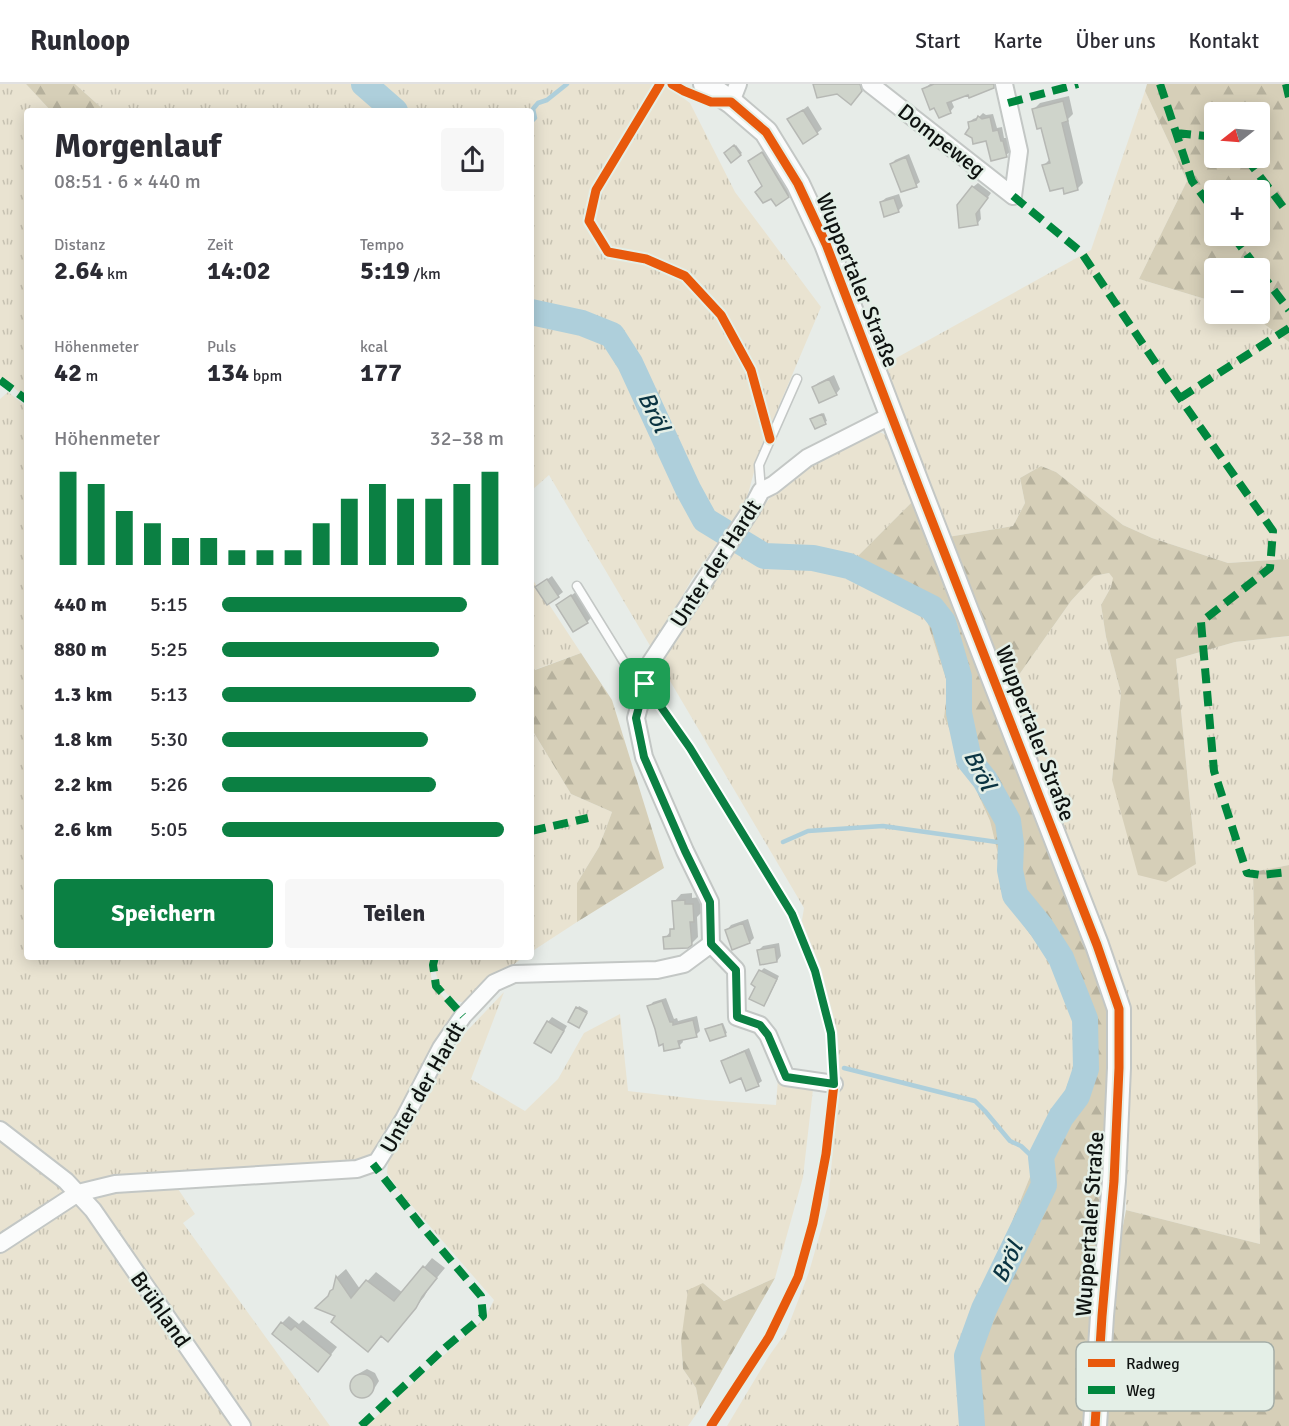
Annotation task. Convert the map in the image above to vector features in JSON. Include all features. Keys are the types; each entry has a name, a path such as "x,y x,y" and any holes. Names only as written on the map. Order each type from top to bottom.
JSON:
{"main road":[{"name":"Wuppertaler Straße","path":"705,84 734,93 766,132 798,184 826,244 1097,945 1119,1009 1114,1181 1100,1342"},
{"name":"Wuppertaler Straße","path":"1095,1426 1096,1411"}],"street":[{"name":"Dompeweg","path":"870,84 1013,196 1019,151 1004,84"},
{"name":"Unter der Hardt","path":"0,1244 78,1193 115,1184 357,1170 377,1162 404,1119 441,1048 463,1016 494,983 514,974 657,970 684,964 711,944 710,902 644,757 636,718 651,662 751,510 761,491 773,485 807,458 892,416"},
{"path":"711,944 736,970 737,1017 760,1025 768,1035 786,1077 834,1084"},
{"name":"Brühland","path":"0,1130 66,1181 93,1210 242,1426"}],"lane":[{"path":"761,491 759,465 797,379"},
{"path":"577,586 627,667 645,684"}],"green space":[{"path":"0,84 26,84 48,108 24,108 24,396 0,377"},
{"path":"26,84 75,84 102,108 48,108"},
{"path":"75,84 664,84 690,103 735,192 821,307 759,453 746,502 692,579 652,649 549,475 534,488 534,108 102,108"},
{"path":"1147,84 1289,84 1289,342 1264,324 1270,324 1270,258 1204,258 1204,299 1139,279 1187,181 1145,91"},
{"path":"1145,91 1187,181 1139,279 1204,299 1204,324 1264,324 1289,342 1289,559 1228,563 1152,538 1123,525 1056,472 1041,466 1020,478 1025,503 1013,526 948,537 880,367 1091,250"},
{"path":"8,392 24,405 24,960 431,960 431,977 456,1018 375,1156 361,1161 84,1183 74,1181 0,1127 0,399"},
{"path":"877,431 889,436 917,497 853,561 861,586 895,597 926,618 948,685 944,717 990,821 1004,879 1025,927 1062,978 1083,1046 956,1364 967,1426 727,1426 786,1332 809,1272 828,1205 839,1080 800,932 804,908 660,664 735,542 781,484 810,462"},
{"path":"1041,466 1056,472 1123,525 1152,538 1228,563 1289,559 1289,636 1235,642 1176,659 1196,864 1166,882 1138,875 1112,780 1121,693 1106,637 1101,605 1111,587 1113,578 1109,573 1094,576 1071,601 1009,689 948,537 1013,526 1025,503 1020,478"},
{"path":"917,497 1109,1008 1111,1047 1092,1342 1076,1342 1076,1411 1088,1411 1087,1426 967,1426 956,1365 1083,1046 1062,979 1025,927 1004,879 990,821 944,717 948,685 926,618 895,597 861,586 852,576 853,561"},
{"path":"1109,573 1114,578 1101,605 1106,637 1121,693 1112,780 1196,864 1176,659 1235,642 1289,636 1289,865 1253,872 1260,1244 1126,1210 1129,1008 1009,689 1071,601 1094,576"},
{"path":"534,582 581,653 534,670"},
{"path":"581,653 612,700 664,868 577,922 577,883 599,847 612,812 571,794 534,733 534,668"},
{"path":"534,733 571,794 612,812 599,847 577,883 577,922 534,950"},
{"path":"1289,865 1289,1426 1102,1426 1103,1411 1274,1411 1274,1342 1107,1342 1109,1299 1126,1210 1260,1244 1253,872"},
{"path":"436,960 519,960 465,1003 451,997 441,986"},
{"path":"504,992 471,1079 525,1111 558,1079 584,1033 620,1014 628,1091 776,1105 778,1078 813,1089 803,1177 775,1278 724,1301 703,1283 681,1341 683,1369 696,1388 700,1409 688,1426 366,1426 485,1318 494,1300 400,1192 387,1173 388,1163 449,1055 467,1031"},
{"path":"0,1135 62,1184 64,1193 0,1236"},
{"path":"176,1186 195,1214 183,1223 330,1426 246,1426 96,1202 97,1195 104,1192"},
{"path":"78,1203 238,1426 0,1426 0,1247"},
{"path":"775,1278 700,1409 696,1388 683,1369 681,1341 688,1290 703,1283 724,1301"}],"building":[{"path":"813,84 860,84 862,91 851,105 837,94 817,98"},
{"path":"934,84 994,84 994,88 969,98 968,95 947,103 951,113 939,118 934,108 930,110 922,89"},
{"path":"1063,101 1068,121 1062,123 1078,190 1064,194 1063,188 1050,191 1042,165 1050,163 1041,128 1037,129 1032,109"},
{"path":"803,110 818,134 803,144 787,119"},
{"path":"978,116 982,119 990,117 993,131 998,130 1007,157 991,161 986,141 973,144 972,138 965,134 969,128 968,122 976,120"},
{"path":"734,145 741,155 731,163 724,153"},
{"path":"762,152 789,197 776,206 771,199 763,203 755,192 762,186 748,161"},
{"path":"906,157 917,187 901,192 890,164"},
{"path":"972,186 988,198 976,214 978,225 959,228 957,205"},
{"path":"894,198 899,212 884,217 880,202"},
{"path":"829,379 837,395 819,403 812,387"},
{"path":"822,414 826,424 815,429 810,419"},
{"path":"547,579 559,597 547,605 535,587"},
{"path":"571,595 588,623 573,632 556,605"},
{"path":"685,900 685,904 693,904 694,922 690,922 692,945 688,948 664,949 663,937 670,936 670,929 674,929 672,901"},
{"path":"743,923 750,943 732,950 725,930"},
{"path":"775,947 777,962 760,965 757,950"},
{"path":"759,970 777,979 764,1006 749,999 755,987 751,984"},
{"path":"662,1001 673,1025 693,1020 697,1037 678,1041 680,1048 664,1051 663,1044 659,1046 647,1006"},
{"path":"576,1007 587,1013 579,1028 568,1022"},
{"path":"547,1021 564,1031 551,1053 534,1043"},
{"path":"722,1024 726,1036 710,1041 705,1029"},
{"path":"745,1051 759,1086 746,1091 741,1078 730,1083 721,1061"},
{"path":"423,1266 437,1278 388,1342 381,1336 368,1352 331,1322 335,1316 315,1308 333,1289 336,1276 351,1298 366,1280 394,1301"},
{"path":"281,1322 291,1330 295,1326 331,1355 318,1372 272,1334"},
{"path":"357,1374 367,1374 374,1381 374,1391 367,1398 357,1398 350,1391 350,1381"}],"waterway":[{"name":"Bröl","path":"364,84 392,108"},
{"path":"534,108 567,84"},
{"path":"534,114 534,119"},
{"name":"Bröl","path":"534,313 582,323 612,335 630,363 688,489 705,520 764,556 813,558 849,566 932,608 943,622 959,677 959,713 969,760 985,780 1008,821 1011,844 1010,870 1015,895 1041,927 1061,958 1085,1019 1086,1069 1077,1096 1061,1117 1041,1157 1044,1185 984,1309 967,1356 972,1426"},
{"path":"783,842 808,831 883,826 1011,844"},
{"path":"844,1068 975,1101 1010,1141 1021,1146 1042,1166"}],"marked path":[{"path":"1008,103 1078,84"},
{"path":"1160,84 1192,181 1204,197"},
{"path":"1286,84 1289,97"},
{"path":"1176,133 1204,136"},
{"path":"1254,168 1284,208 1289,210"},
{"path":"1013,196 1081,252 1273,531 1270,568 1201,622 1214,771 1247,873 1261,875 1289,872"},
{"path":"1240,246 1250,258"},
{"path":"1270,285 1289,310"},
{"path":"1180,398 1289,328"},
{"path":"0,380 24,398"},
{"path":"534,830 588,818"},
{"path":"434,960 436,986 463,1016"},
{"path":"361,1426 483,1316 481,1296 373,1164"}],"cycle path":[{"path":"660,84 596,190 589,221 608,252 646,259 685,276 721,315 751,370 770,439"},
{"path":"672,84 711,102 731,102 766,132 798,184 826,244 1097,945 1119,1009 1114,1181 1100,1342"},
{"path":"645,684 690,748 792,914 815,971 831,1033 834,1084 826,1154 813,1223 798,1277 769,1337 711,1426"},
{"path":"1095,1426 1096,1411"}],"route":[{"path":"645,684 690,748 792,914 815,971 831,1033 834,1084 786,1077 768,1035 760,1025 737,1017 736,970 711,944 710,902 644,757 636,718 645,684"}]}
